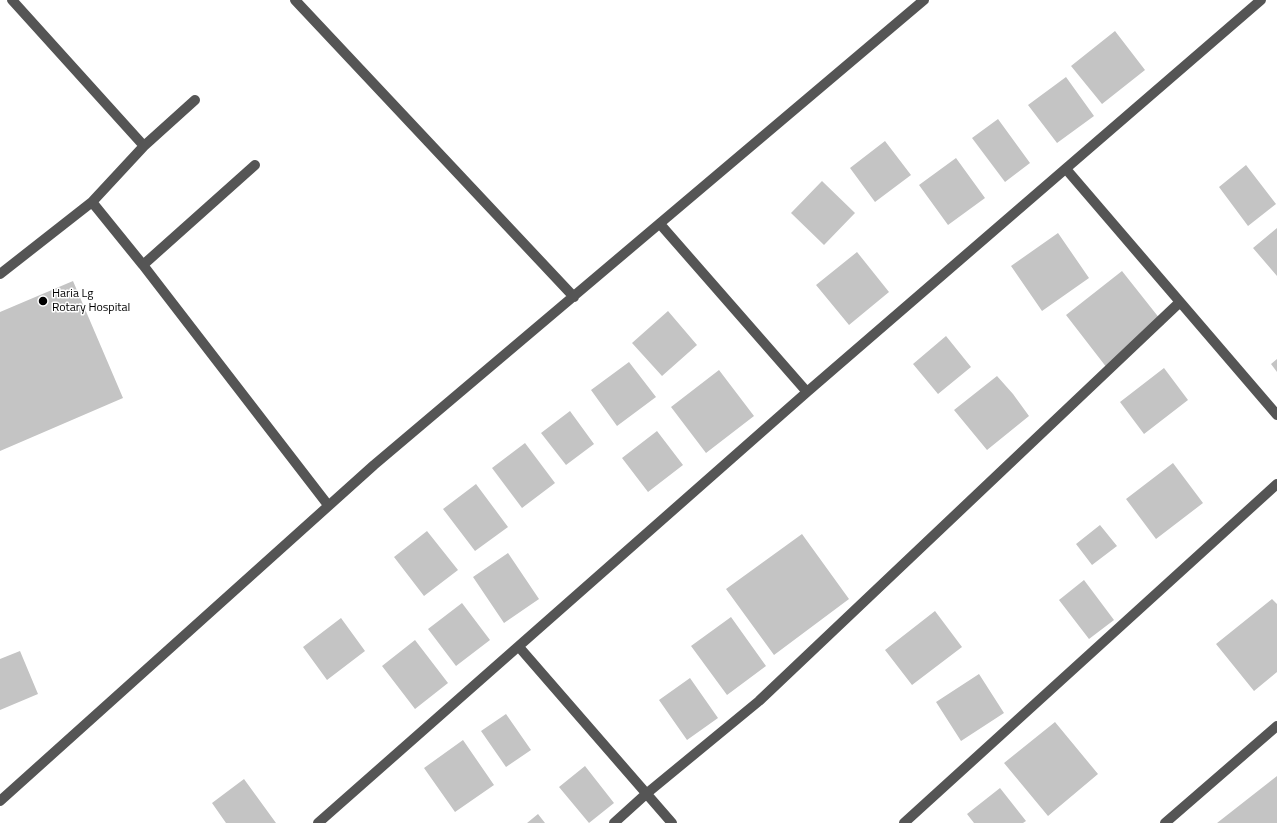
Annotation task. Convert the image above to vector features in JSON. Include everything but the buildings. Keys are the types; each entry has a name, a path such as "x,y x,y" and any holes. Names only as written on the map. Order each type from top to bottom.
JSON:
{"street":[{"path":"12,0 144,146"},
{"path":"295,0 574,296"},
{"path":"0,801 328,505 924,0"},
{"path":"318,823 807,392 1261,0"},
{"path":"0,274 92,202 144,146 195,100"},
{"path":"143,265 255,165"},
{"path":"1066,169 1277,415"},
{"path":"92,202 143,265 328,505"},
{"path":"660,224 807,392"},
{"path":"614,823 646,794 760,701 1180,302"},
{"path":"904,823 1277,484"},
{"path":"519,647 672,823"},
{"path":"1165,823 1277,726"}],"place":[{"name":"Haria Lg Rotary Hospital","path":"43,301"}]}
